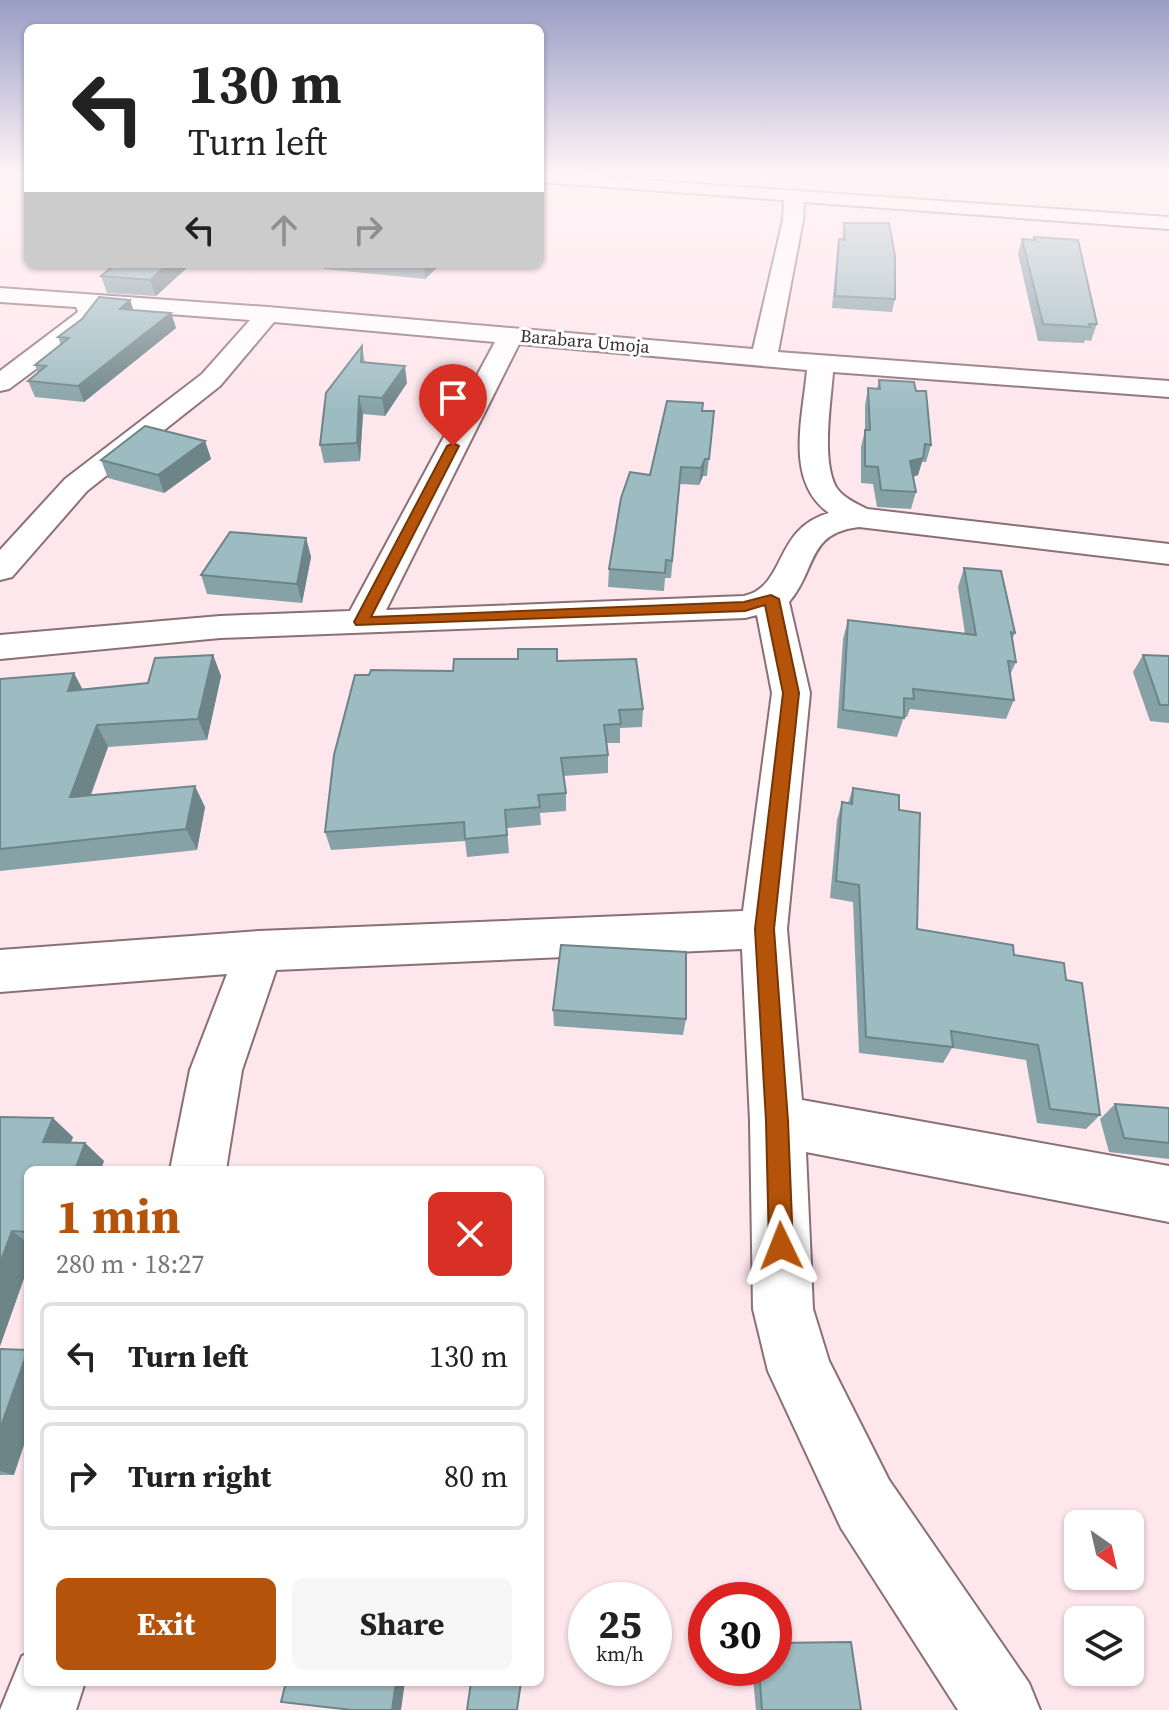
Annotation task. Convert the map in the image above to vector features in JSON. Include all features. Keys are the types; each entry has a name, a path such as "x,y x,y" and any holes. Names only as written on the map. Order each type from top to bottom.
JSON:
{"street":[{"path":"764,357 786,253"},
{"name":"Barabara Umoja","path":"0,295 268,314 489,336 511,335 821,363 1169,389"},
{"path":"0,383 77,327 90,313 86,302"},
{"path":"0,570 76,485 211,380 268,314"},
{"path":"362,622 511,335"},
{"path":"821,363 814,448 821,487 842,513"},
{"path":"0,647 220,627 745,607 771,599 784,587 798,549 818,528 842,513 1169,554"},
{"path":"771,599 791,693 764,929 777,1121 783,1309 800,1371 865,1504 1002,1710"},
{"path":"0,971 259,951 764,929"},
{"path":"199,1166 216,1070 259,951"},
{"path":"777,1121 1169,1194"},
{"path":"38,1710 47,1686"}],"building":[{"path":"838,253 894,253 895,299 835,296"},
{"path":"1025,253 1081,253 1097,324 1089,324 1090,327 1043,324"},
{"path":"111,268 164,268 150,280 101,276"},
{"path":"99,297 130,300 120,309 171,313 78,386 28,381 46,366 35,365 69,338 58,337 82,319"},
{"path":"362,346 361,362 405,366 382,398 359,396 357,443 320,445 326,393"},
{"path":"879,380 914,382 916,391 926,391 931,445 925,444 923,458 910,461 916,492 881,490 878,467 865,466 865,430 870,430 868,388 880,389"},
{"path":"667,401 703,403 702,411 714,411 709,459 705,459 701,468 681,467 672,561 666,560 665,573 609,569 621,498 630,472 650,475"},
{"path":"145,426 205,441 158,475 101,460"},
{"path":"230,532 306,538 297,584 201,575"},
{"path":"964,568 1001,571 1015,633 1011,632 1016,662 1008,661 1014,700 913,689 914,699 904,698 904,718 843,710 848,620 976,635"},
{"path":"518,649 557,649 557,661 636,659 643,709 619,710 621,724 604,725 608,755 561,758 566,793 538,795 540,807 505,810 507,835 465,839 464,822 325,832 334,755 355,675 369,675 371,670 453,671 454,659 518,659"},
{"path":"213,655 198,719 97,725 70,797 195,786 186,829 0,849 0,679 74,673 68,691 148,683 155,658"},
{"path":"1143,655 1169,656 1169,705 1160,705"},
{"path":"853,788 899,795 899,810 920,813 917,929 1013,945 1014,955 1064,963 1066,980 1082,983 1100,1115 1050,1109 1038,1045 951,1031 953,1047 866,1037 859,885 836,881 842,802 852,804"},
{"path":"561,945 686,952 686,1019 553,1010"},
{"path":"1115,1104 1169,1108 1169,1143 1124,1138"},
{"path":"0,1117 53,1118 43,1142 85,1143 76,1166 24,1166 24,1232 12,1231 0,1263"},
{"path":"0,1349 24,1350 24,1361 0,1429"},
{"path":"851,1642 861,1710 762,1710 760,1686 792,1686 792,1643"},
{"path":"285,1686 395,1686 392,1710 352,1710 281,1702"},
{"path":"470,1686 520,1686 517,1710 467,1710"}],"route":[{"path":"453,446 362,622 745,607 771,599 791,693 764,929 777,1121 781,1246"}]}
